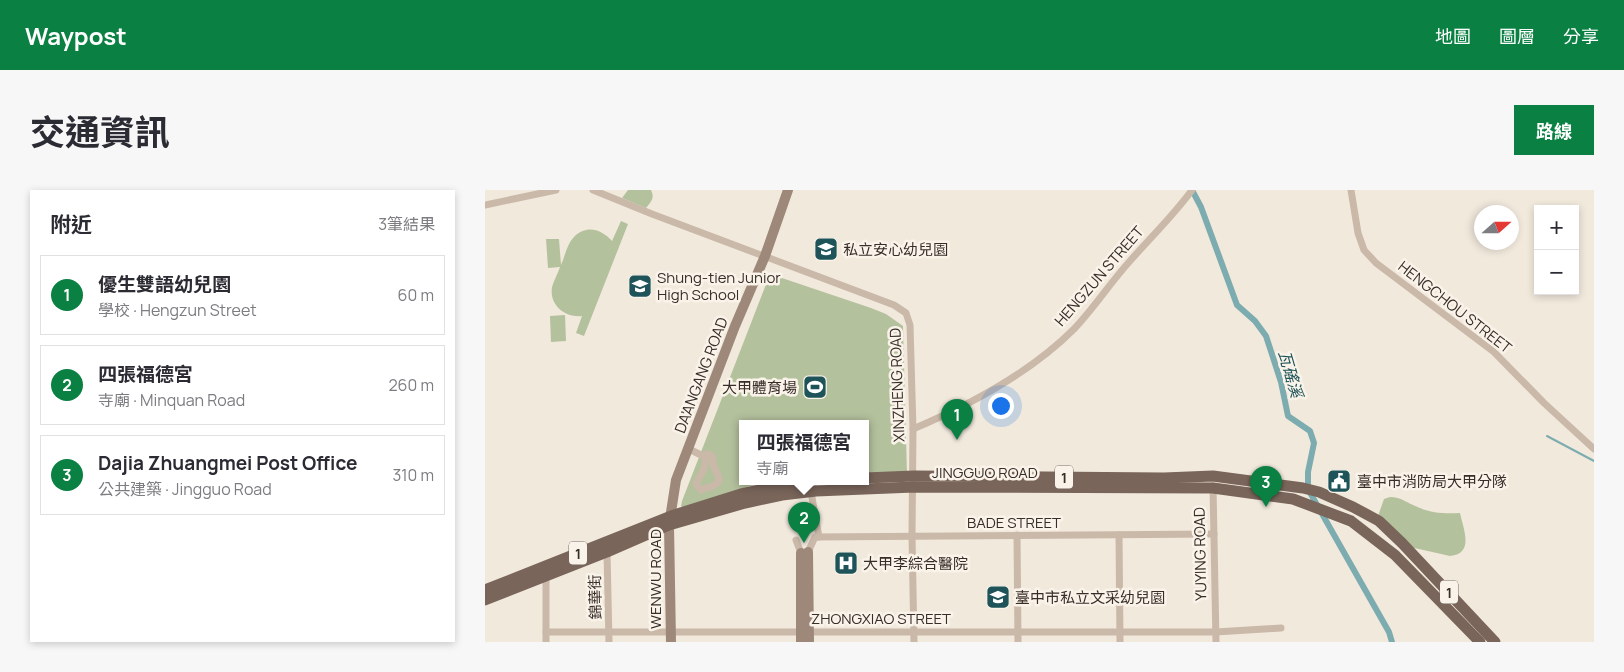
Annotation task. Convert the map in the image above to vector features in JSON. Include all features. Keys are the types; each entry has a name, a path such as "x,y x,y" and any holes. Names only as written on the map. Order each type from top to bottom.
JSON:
{"main road":[{"name":"DA’ANGANG ROAD","path":"670,521 676,480 735,326 765,256 788,190"},
{"name":"JINGGUO ROAD","path":"869,478 914,482"},
{"name":"JINGGUO ROAD","path":"485,590 607,552 670,521 782,495 914,482 1164,478 1303,488 1319,492 1353,507 1379,521 1495,642"},
{"name":"JINGGUO ROAD","path":"1213,482 1289,498 1327,510 1351,521 1395,555 1480,642"},
{"name":"JINGGUO ROAD","path":"485,600 544,571 670,521 741,494 784,485"},
{"name":"WENWU ROAD","path":"670,521 671,637"},
{"path":"805,552 805,637"}],"street":[{"path":"485,205 556,190"},
{"name":"XINZHENG ROAD","path":"593,190 894,305 906,313 910,325 913,429 912,536 914,642"},
{"name":"HENGCHOU STREET","path":"1351,190 1358,233 1364,250 1370,257 1494,352 1544,403 1594,449"},
{"name":"HENGZUN STREET","path":"913,429 939,418 1013,377 1042,357 1074,328 1190,193"},
{"path":"689,449 708,460"},
{"name":"YUYING ROAD","path":"1213,482 1216,642"},
{"path":"796,540 805,552 817,537 811,492"},
{"path":"810,506 817,537"},
{"path":"1119,534 1120,642"},
{"name":"BADE STREET","path":"817,537 1214,534"},
{"path":"1017,535 1018,642"},
{"name":"錦華街","path":"607,552 609,642"},
{"path":"544,571 546,642"},
{"path":"1216,632 1281,628"},
{"name":"ZHONGXIAO STREET","path":"546,632 609,632 671,637 805,637 914,632 1216,632"}],"green space":[{"path":"628,190 651,190 652,200 646,208 622,198"},
{"path":"621,221 628,224 584,336 576,333 582,316 565,313 553,300 552,287 560,267 548,268 546,239 559,239 561,265 570,243 579,233 589,230 599,231 612,241"},
{"name":"大甲體育場","path":"770,274 871,308 886,314 903,326 907,474 869,474 869,420 739,420 739,485 754,485 683,508 681,506"},
{"path":"565,315 566,341 551,342 550,316"},
{"path":"1390,497 1399,498 1430,511 1460,513 1465,533 1463,551 1450,556 1410,547 1378,516 1384,499"}],"waterway":[{"name":"瓦磘溪","path":"1192,190 1201,207 1237,305 1255,321 1266,336 1281,382 1288,416 1310,431 1314,443 1308,472 1308,489 1389,632 1392,642"},
{"path":"1547,436 1594,461"}],"place":[{"name":"私立安心幼兒園","path":"826,249"},
{"name":"Shung-tien Junior High School","path":"640,286"},
{"name":"大甲體育場","path":"815,387"},
{"name":"優生雙語幼兒園","path":"957,440"},
{"name":"臺中市消防局大甲分隊","path":"1339,481"},
{"name":"Dajia Zhuangmei Post Office","path":"1266,507"},
{"name":"四張福德宮","path":"804,543"},
{"name":"大甲李綜合醫院","path":"846,563"},
{"name":"臺中市私立文采幼兒園","path":"998,597"}]}
